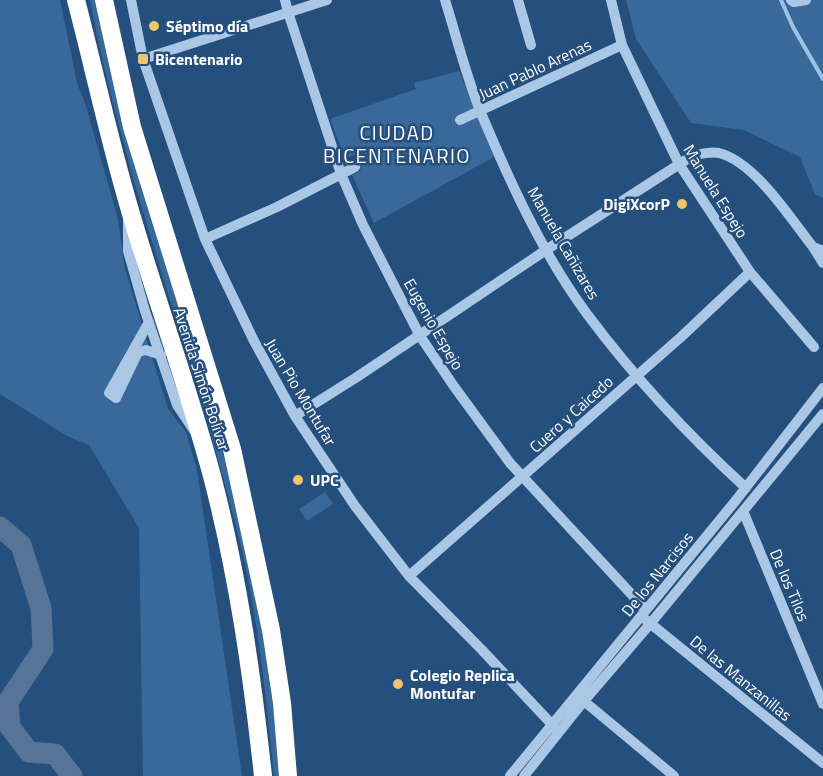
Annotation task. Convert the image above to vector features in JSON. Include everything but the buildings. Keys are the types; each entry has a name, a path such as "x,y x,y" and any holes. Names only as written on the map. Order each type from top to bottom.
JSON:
{"highway":[{"name":"Avenida Simón Bolívar","path":"76,0 129,208 212,478 245,625 254,687 262,776"},
{"name":"Avenida Simón Bolívar","path":"104,0 132,127 232,449 272,630 282,703 288,776"}],"street":[{"name":"Juan Pio Montufar","path":"131,0 142,59 205,239 254,341 295,416 355,506 409,576 556,728"},
{"name":"Eugenio Espejo","path":"285,0 341,174 363,225 420,336 510,463 644,613"},
{"path":"142,59 327,0"},
{"name":"Manuela Cañizares","path":"445,0 481,112 513,185 546,250 586,313 636,376 691,436 746,488"},
{"path":"518,0 531,45"},
{"name":"Manuela Espejo","path":"611,0 622,45 679,164 750,272 814,347"},
{"path":"791,0 795,2 806,0"},
{"name":"Juan Pablo Arenas","path":"460,120 622,45"},
{"path":"295,416 692,156 710,152 737,160 751,170 818,249 823,263"},
{"path":"205,239 277,207 355,167"},
{"path":"129,208 128,251 149,322 177,405 203,444"},
{"name":"Cuero y Caicedo","path":"409,576 681,338 750,272"},
{"path":"149,322 109,393 116,398 138,352 146,350 161,355"},
{"name":"De los Narcisos","path":"516,775 580,698 644,613 746,488 823,388"},
{"name":"De los Narcisos","path":"580,698 650,624 823,414"},
{"name":"De los Tilos","path":"743,511 823,704"},
{"name":"De las Manzanillas","path":"644,613 650,624 823,763"},
{"path":"580,698 674,776"}],"shaded area":[{"path":"0,0 60,0 77,83 85,103 118,219 125,269 168,409 186,432 197,470 242,776 143,776 139,528 89,445 67,436 0,394"},
{"path":"90,0 95,0 127,134 230,477 267,655 281,776 274,776 257,633 241,547 204,410 122,138"},
{"path":"626,0 823,0 823,198 815,194 800,157 744,130 691,123 636,39"},
{"path":"459,71 494,157 374,223 352,175 361,171 354,155 345,158 330,119 416,89 414,83"},
{"path":"325,492 333,504 307,521 299,509"}],"waterway":[{"path":"781,0 793,27 823,79"},
{"path":"0,527 21,545 41,608 43,649 8,702 10,727 29,752 55,754 72,776"}],"place":[{"name":"Séptimo día","path":"154,26"},
{"name":"Bicentenario","path":"143,59"},
{"name":"DigiXcorP","path":"682,204"},
{"name":"UPC","path":"298,480"},
{"name":"Colegio Replica Montufar","path":"398,684"}],"district":[{"name":"CIUDAD BICENTENARIO","path":"397,144"}]}
